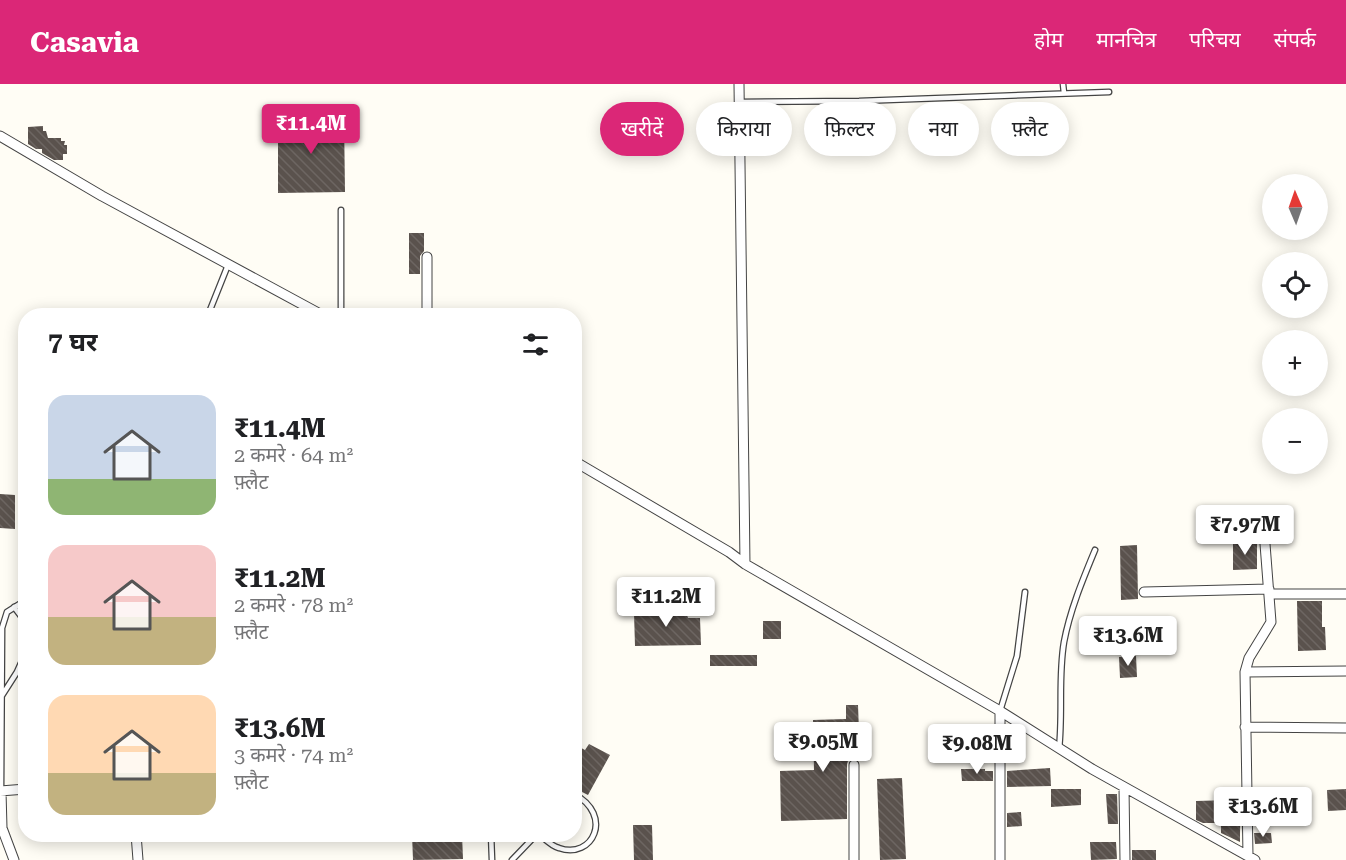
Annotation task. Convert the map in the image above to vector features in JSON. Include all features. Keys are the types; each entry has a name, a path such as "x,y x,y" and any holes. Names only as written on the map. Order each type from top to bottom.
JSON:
{"street":[{"path":"739,84 739,102"},
{"path":"0,136 102,196 309,308"},
{"path":"740,156 745,564"},
{"path":"427,257 427,308"},
{"path":"582,467 999,711 1238,855 1252,858 1245,727 1245,672 1249,658 1270,622 1265,544"},
{"path":"1144,592 1346,594"},
{"path":"1245,672 1346,671"},
{"path":"999,711 1000,860"},
{"path":"1245,727 1346,728"},
{"path":"854,765 854,860"},
{"path":"1124,787 1125,860"},
{"path":"14,860 2,828 0,791 18,790"},
{"path":"137,842 138,860"}],"lane":[{"path":"1063,84 1064,93"},
{"path":"739,102 859,101 1109,92"},
{"path":"341,210 341,308"},
{"path":"211,308 228,265"},
{"path":"1059,748 1062,724 1060,698 1064,642 1078,592 1095,550"},
{"path":"999,711 1017,656 1025,592"},
{"path":"0,791 3,620 7,612 18,605"},
{"path":"14,607 18,612"},
{"path":"1,697 18,670"},
{"path":"550,842 560,849 574,849 587,843 596,831 596,816 591,806 582,800"},
{"path":"491,842 492,860"},
{"path":"512,860 530,842"}],"building":[{"path":"278,117 344,117 345,192 278,193"},
{"path":"43,126 43,131 46,131 48,138 61,138 61,141 65,141 67,154 63,154 63,160 54,160 42,153 42,149 36,149 28,144 28,127"},
{"path":"409,233 424,233 420,274 409,274"},
{"path":"0,494 15,495 15,529 0,528"},
{"path":"1257,542 1257,569 1233,570 1233,543"},
{"path":"1137,545 1138,599 1121,600 1120,546"},
{"path":"675,600 676,615 700,618 701,645 635,646 634,613 660,613 660,601"},
{"path":"1297,601 1322,601 1322,627 1325,627 1326,650 1298,651"},
{"path":"763,621 781,621 781,639 763,639"},
{"path":"710,655 757,655 757,666 710,666"},
{"path":"1136,656 1137,677 1120,678 1119,657"},
{"path":"846,705 858,705 860,758 849,758 847,764 847,819 781,821 780,771 814,770 813,720 846,719"},
{"path":"589,744 610,755 588,795 582,792 582,748 585,750"},
{"path":"1050,768 1051,786 1007,787 1007,771"},
{"path":"961,769 993,771 993,781 962,781"},
{"path":"902,778 906,859 880,860 877,779"},
{"path":"1254,788 1271,788 1271,792 1305,790 1306,813 1254,814"},
{"path":"1051,789 1081,789 1081,805 1051,807"},
{"path":"1346,789 1346,810 1328,811 1327,790"},
{"path":"1106,794 1117,794 1118,824 1108,824"},
{"path":"1231,800 1232,819 1240,819 1240,842 1221,833 1221,823 1203,823 1196,820 1196,801"},
{"path":"1021,812 1022,826 1007,827 1007,813"},
{"path":"633,825 652,825 653,860 634,860"},
{"path":"1254,833 1271,833 1272,843 1255,844"},
{"path":"412,842 462,842 463,859 413,860"},
{"path":"1090,842 1116,842 1117,859 1091,860"},
{"path":"1132,850 1156,850 1156,860 1132,860"}]}
